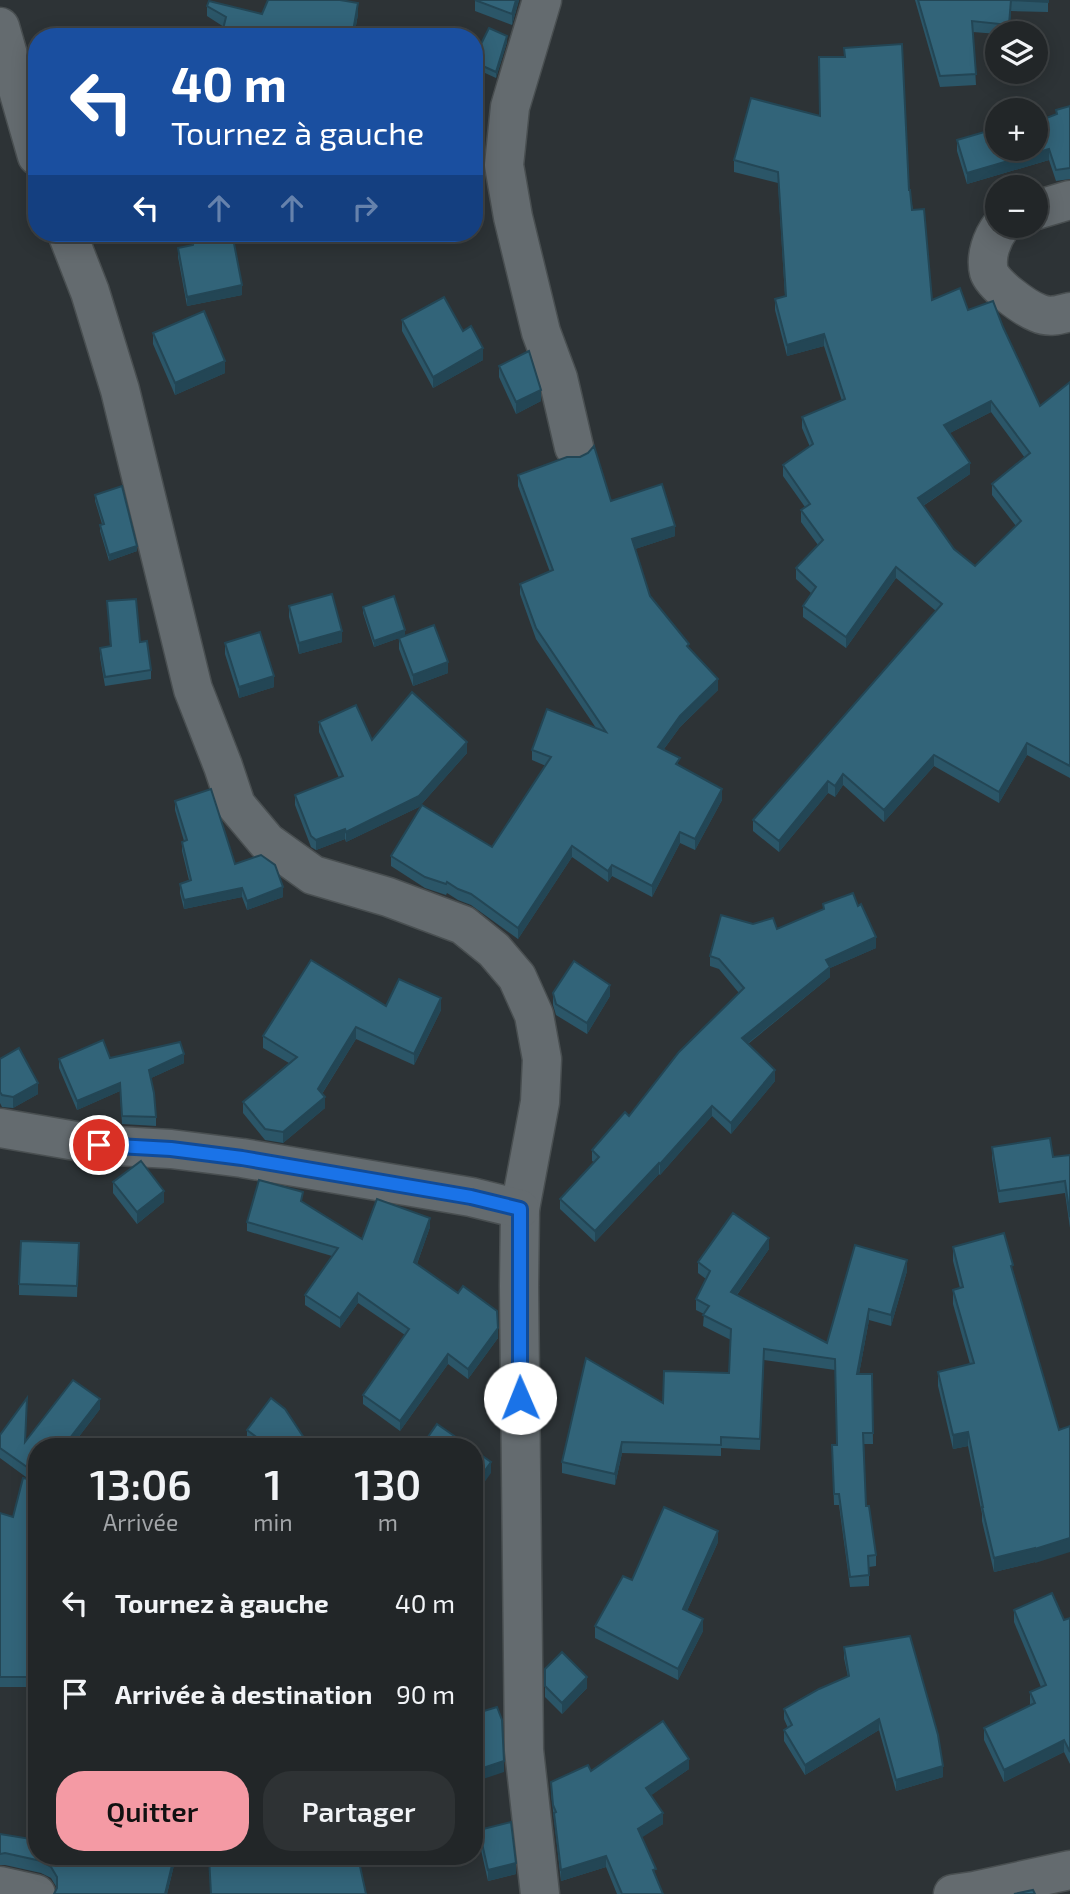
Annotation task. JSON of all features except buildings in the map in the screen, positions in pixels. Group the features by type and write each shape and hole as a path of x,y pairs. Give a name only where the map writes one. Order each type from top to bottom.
{"street":[{"path":"542,0 510,107 504,165 513,218 541,332 558,377 574,446"},
{"path":"0,27 28,125"},
{"path":"1048,206 1070,200"},
{"path":"994,238 988,254 989,274 1006,293 1039,314 1055,316 1070,312"},
{"path":"71,242 90,292 120,390 193,689 236,805 267,842 313,875 388,897 463,925 494,950 517,977 534,1015 542,1059 540,1101 520,1209 520,1442 524,1750 540,1894"},
{"path":"0,1128 99,1145 171,1149 242,1158 471,1197 520,1209"},
{"path":"965,1893 1070,1870"},
{"path":"0,1886 36,1894"}],"route":[{"path":"99,1145 171,1149 242,1158 471,1197 520,1209 520,1398"}]}
